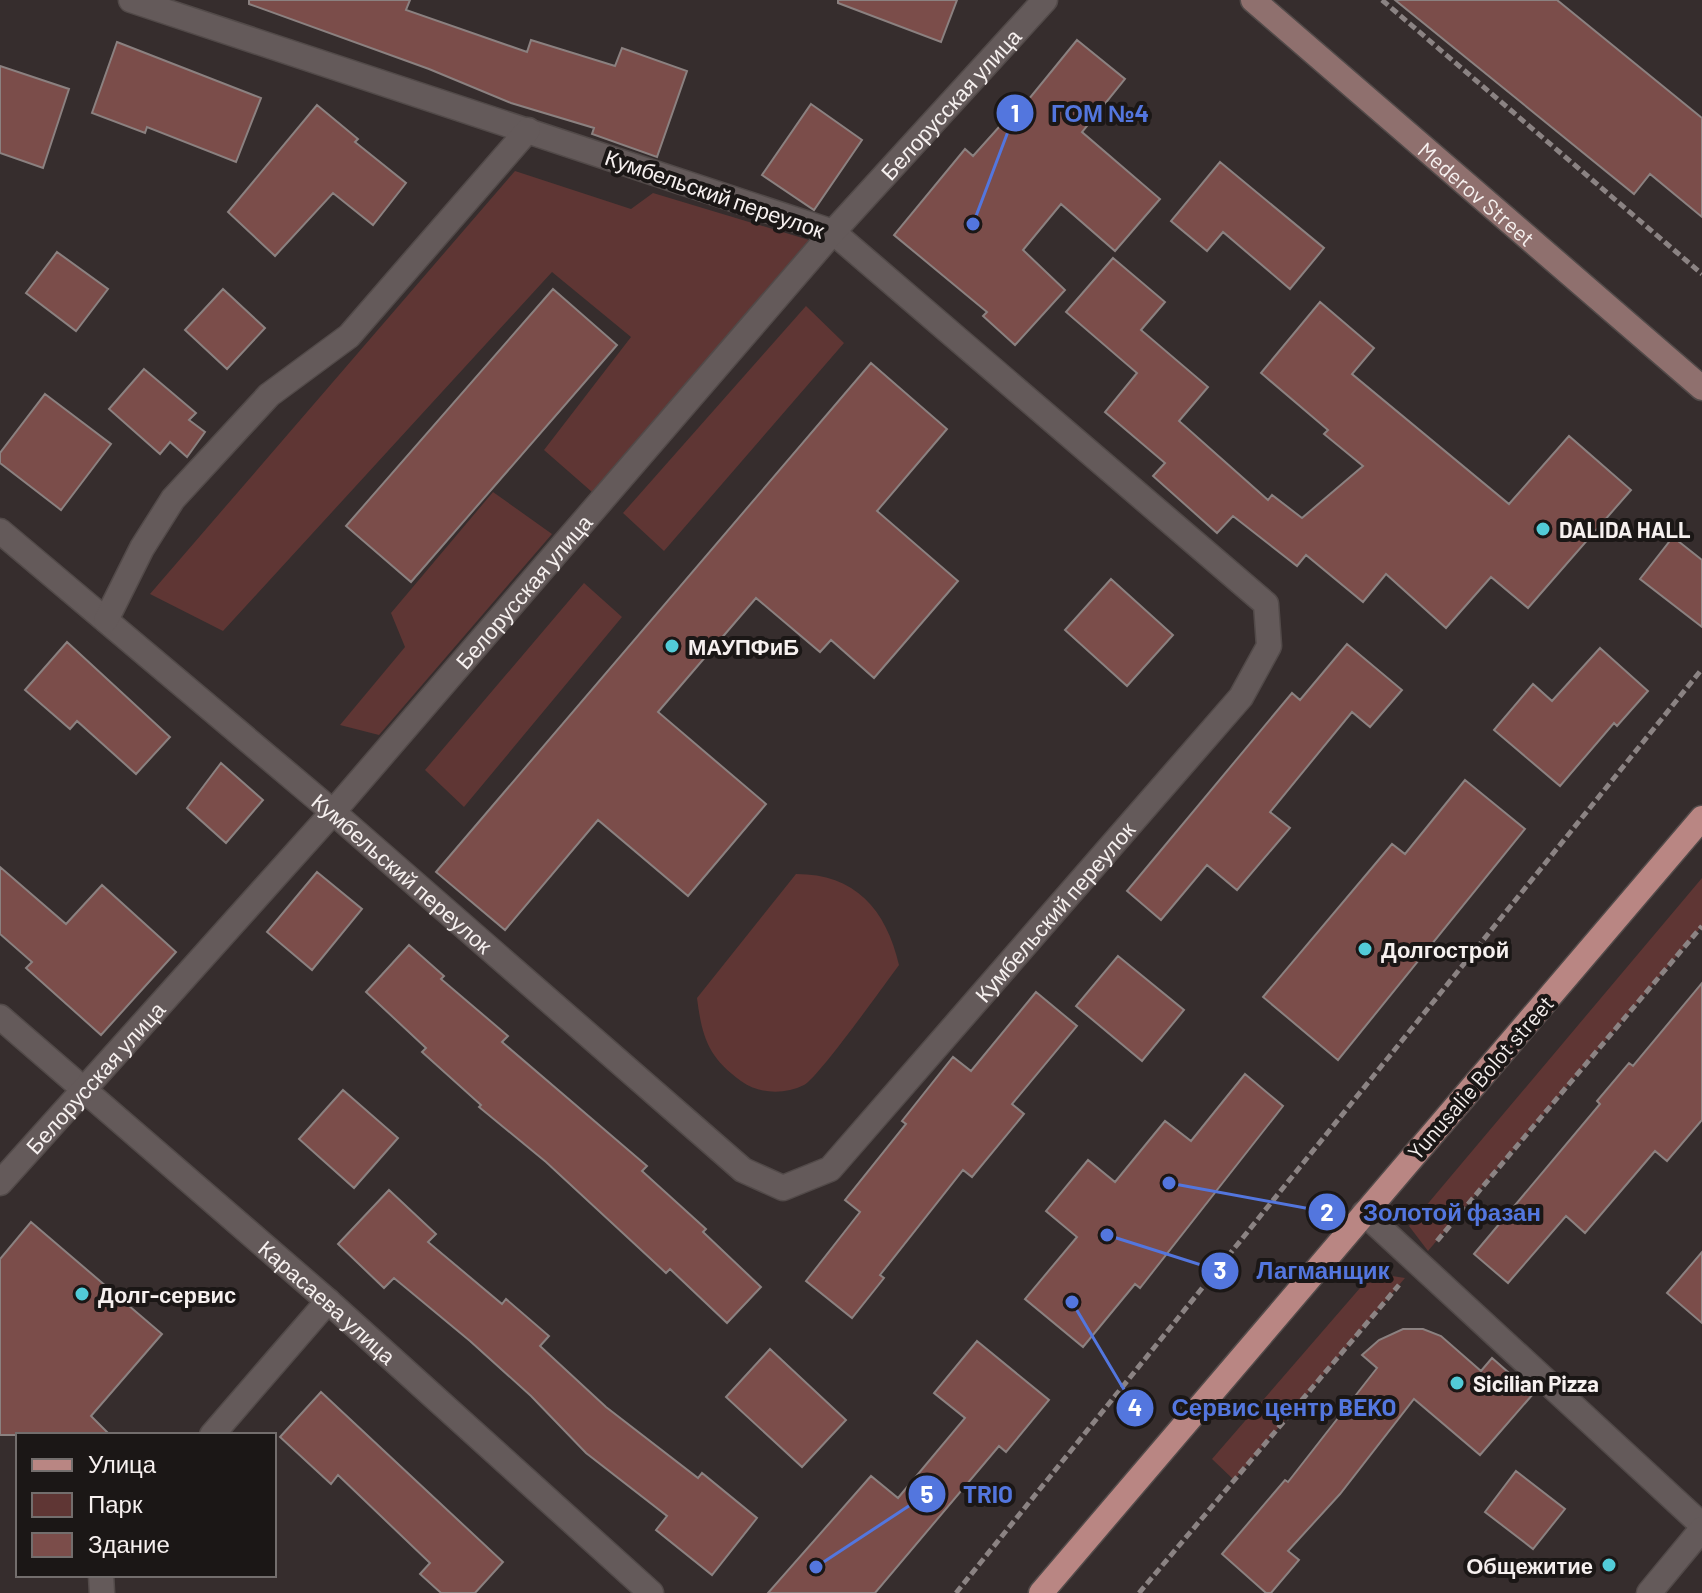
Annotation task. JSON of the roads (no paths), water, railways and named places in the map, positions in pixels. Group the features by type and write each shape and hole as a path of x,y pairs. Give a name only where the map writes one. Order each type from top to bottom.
{"main road":[{"name":"Mederov Street","path":"1253,0 1702,388"},
{"name":"Yunusalie Bolot street","path":"1041,1593 1702,818"}],"street":[{"name":"Кумбельский переулок","path":"0,531 333,812 743,1170 783,1188 830,1169 1241,697 1269,646 1266,604 833,232 131,0"},
{"name":"Белорусская улица","path":"0,1183 333,812 833,232 1045,0"},
{"path":"106,620 142,548 173,499 211,454 269,395 349,336 528,130"},
{"name":"Карасаева улица","path":"0,1017 85,1086 328,1301 651,1593"},
{"path":"1364,1213 1702,1527 1649,1593"},
{"path":"214,1433 328,1301"}],"place":[{"name":"ГОМ №4","path":"973,224"},
{"name":"DALIDA HALL","path":"1543,529"},
{"name":"МАУПФиБ","path":"672,646"},
{"name":"Долгострой","path":"1365,949"},
{"name":"Золотой фазан","path":"1169,1183"},
{"name":"Лагманщик","path":"1107,1235"},
{"name":"Долг-сервис","path":"82,1294"},
{"name":"Сервис центр BEKO","path":"1072,1302"},
{"name":"Sicilian Pizza","path":"1457,1383"},
{"name":"Общежитие","path":"1609,1565"},
{"name":"TRIO","path":"816,1567"}]}
